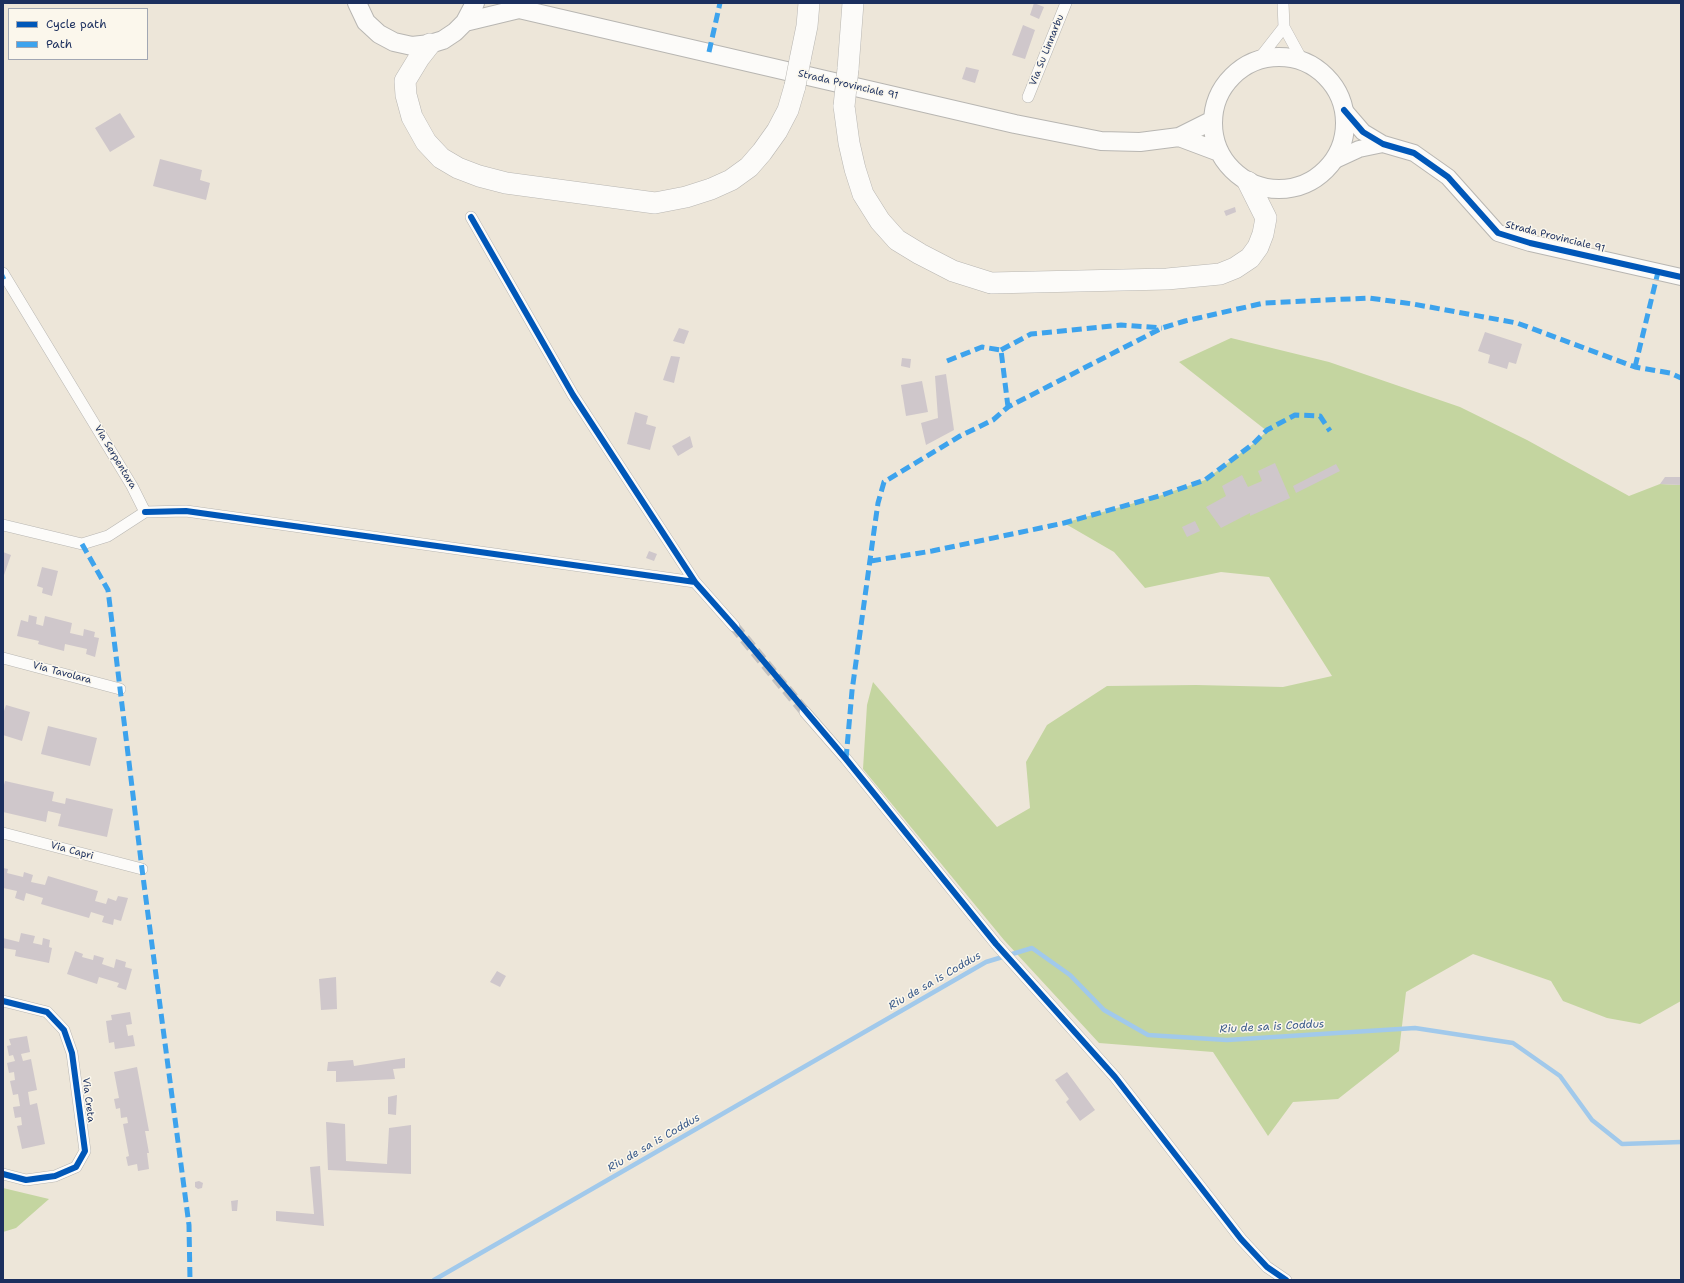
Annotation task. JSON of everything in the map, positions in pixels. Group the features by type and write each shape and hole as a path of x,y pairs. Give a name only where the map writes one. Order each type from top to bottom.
{"highway":[{"path":"430,44 419,58 405,81 406,95 412,117 426,142 441,158 458,168 506,183 655,203 686,197 711,189 731,180 749,167 762,152 777,131 788,110 795,86 807,26 809,3"},
{"path":"853,3 845,113 855,169 863,194 880,221 897,240 952,271 992,283 1166,279 1220,274 1236,268 1250,258 1258,247 1263,234 1266,218 1248,182"}],"main road":[{"path":"357,3 366,22 379,34 394,42 412,46 430,44 449,36 465,22 475,3"},
{"name":"Strada Provinciale 91","path":"465,22 515,6 1015,124 1101,141 1140,142 1179,137 1212,120"},
{"path":"1280,57 1302,60 1321,72 1336,88 1344,110 1346,128 1342,145 1333,161 1321,174 1306,184 1289,189 1268,189 1248,182 1231,169 1219,152 1214,136 1212,120 1216,100 1226,82 1241,68 1259,60 1280,57"},
{"name":"Strada Provinciale 91","path":"1179,137 1219,152"}],"street":[{"name":"Via Su Linnarbu","path":"1028,97 1066,3"},
{"path":"1283,3 1284,27 1302,60"},
{"path":"1259,60 1284,27"},
{"path":"1344,110 1363,132 1383,144"},
{"path":"1333,161 1359,149 1383,144"},
{"name":"Strada Provinciale 91","path":"1383,144 1414,153 1448,177 1498,233 1530,243 1681,277"},
{"path":"471,217 573,395 695,582 734,626"},
{"name":"Via Serpentara","path":"3,273 132,486 145,512"},
{"path":"3,525 82,544 108,536 145,512 186,511 695,582"},
{"name":"Via Tavolara","path":"3,658 120,689"},
{"path":"805,712 846,759 1001,950 1115,1077 1241,1239 1267,1266 1286,1280"},
{"name":"Via Capri","path":"3,833 142,869"},
{"name":"Via Creta","path":"3,1001 47,1012 64,1030 72,1053 85,1151 76,1167 55,1176 26,1180 3,1174"}],"green space":[{"path":"1231,338 1329,362 1460,407 1527,440 1629,496 1660,484 1681,485 1681,1001 1640,1024 1607,1018 1563,1001 1551,981 1473,954 1406,992 1399,1051 1338,1099 1293,1102 1268,1136 1213,1052 1099,1043 1004,940 863,769 867,705 873,682 997,827 1030,808 1026,762 1047,725 1107,686 1196,685 1283,687 1332,676 1269,577 1221,572 1145,588 1114,552 1064,523 1159,496 1205,480 1253,444 1267,431 1179,362"},
{"path":"3,1188 49,1199 16,1228 3,1232"}],"building":[{"path":"1034,3 1044,7 1039,19 1030,15"},
{"path":"1023,25 1035,30 1025,59 1012,55"},
{"path":"966,67 979,70 975,83 962,79"},
{"path":"120,113 135,137 110,152 95,128"},
{"path":"160,159 202,170 200,180 210,183 206,200 153,186"},
{"path":"1235,207 1236,212 1226,216 1224,211"},
{"path":"679,328 689,331 684,344 673,341"},
{"path":"1485,332 1522,344 1516,364 1509,362 1507,369 1488,363 1490,355 1478,351"},
{"path":"671,356 680,357 674,383 663,380"},
{"path":"902,358 911,359 910,368 901,366"},
{"path":"946,374 954,430 926,445 921,423 938,418 935,376"},
{"path":"922,381 928,412 906,416 901,385"},
{"path":"635,412 648,416 646,424 656,427 650,450 627,444"},
{"path":"690,436 693,447 678,456 672,446"},
{"path":"1275,463 1290,498 1250,516 1250,513 1221,528 1206,507 1226,496 1222,486 1242,475 1248,487 1262,481 1258,471"},
{"path":"1336,464 1340,471 1296,493 1293,486"},
{"path":"1665,477 1681,477 1681,485 1660,484"},
{"path":"1195,521 1200,531 1187,537 1182,527"},
{"path":"649,551 657,554 654,561 646,558"},
{"path":"3,552 11,555 3,578"},
{"path":"42,567 58,571 52,596 42,593 43,588 37,586"},
{"path":"29,615 37,617 36,624 43,626 45,616 72,623 70,633 83,636 84,629 95,632 94,637 99,638 95,657 86,654 87,649 65,644 64,651 38,644 39,641 17,636 21,620 28,622"},
{"path":"6,705 30,712 22,741 3,735 3,714"},
{"path":"48,726 97,738 90,766 41,754"},
{"path":"5,781 54,792 52,801 65,804 66,798 113,809 107,837 58,826 61,814 48,811 46,822 3,812 3,789"},
{"path":"3,868 8,869 7,873 23,877 24,872 33,875 31,882 45,885 48,876 98,891 95,901 106,904 108,898 116,901 118,896 128,898 121,921 114,919 113,925 102,922 104,916 91,912 89,918 41,904 43,898 26,893 24,901 15,898 17,891 3,888"},
{"path":"21,933 35,936 33,943 42,945 43,938 50,940 49,947 52,948 49,963 15,956 16,950 3,948 3,938 19,942"},
{"path":"75,951 83,954 82,957 93,960 94,955 104,958 102,964 114,968 116,959 126,962 125,967 132,969 126,990 117,987 119,983 99,977 97,984 67,974"},
{"path":"497,971 506,976 500,987 490,982"},
{"path":"336,977 337,1009 321,1010 319,979"},
{"path":"130,1012 132,1024 126,1025 128,1036 133,1035 135,1046 115,1049 114,1042 109,1043 106,1021 112,1020 111,1015"},
{"path":"27,1036 30,1052 21,1054 23,1061 31,1059 37,1090 28,1092 30,1105 37,1103 45,1144 22,1149 17,1126 22,1125 21,1117 15,1118 13,1107 20,1106 18,1094 13,1095 10,1081 15,1080 14,1072 9,1073 7,1063 15,1061 13,1055 9,1056 7,1046 11,1045 9,1039"},
{"path":"405,1058 405,1068 393,1069 395,1079 336,1082 336,1071 327,1071 328,1062 353,1060 354,1066"},
{"path":"137,1067 149,1131 145,1131 149,1153 147,1153 149,1169 138,1171 137,1164 128,1166 126,1157 129,1156 123,1124 128,1123 127,1117 121,1118 120,1108 116,1109 114,1099 119,1098 114,1072"},
{"path":"1067,1072 1095,1110 1080,1121 1066,1102 1069,1099 1055,1080"},
{"path":"397,1095 396,1115 388,1114 388,1097"},
{"path":"326,1122 345,1124 346,1161 387,1164 389,1128 411,1125 411,1174 328,1170"},
{"path":"320,1166 324,1226 276,1221 276,1211 314,1214 310,1167"},
{"path":"199,1181 203,1183 202,1188 198,1189 195,1187 195,1182"},
{"path":"238,1200 237,1211 232,1211 231,1201"}],"waterway":[{"name":"Riu de sa is Coddus","path":"434,1280 986,962 1032,948 1070,975 1104,1010 1148,1035 1227,1040 1415,1028 1513,1043 1560,1076 1592,1120 1622,1144 1681,1142"}],"tunnel":[{"path":"734,626 805,712"}],"marked path":[{"path":"709,52 720,3"},
{"path":"1635,367 1658,272"},
{"path":"846,759 852,691 878,503 884,482 960,436 993,420 1008,407 1162,328 1185,321 1264,303 1369,298 1413,304 1517,323 1635,367 1670,373 1681,378"},
{"path":"1001,350 1031,334 1121,325 1162,328"},
{"path":"947,361 982,347 1001,350 1008,407"},
{"path":"871,561 932,551 1064,523 1159,496 1205,480 1253,444 1267,430 1295,415 1320,416 1330,431"},
{"path":"82,544 108,590 142,869 189,1225 190,1280"}],"cycle path":[{"path":"1344,110 1363,132 1383,144 1414,153 1448,177 1498,233 1530,243 1681,277"},
{"path":"471,217 573,395 695,582 846,759 996,944 1115,1077 1241,1239 1267,1267 1286,1280"},
{"path":"145,512 186,511 695,582"},
{"path":"3,1001 47,1012 64,1030 72,1053 85,1151 76,1167 55,1176 26,1180 3,1174"}]}
